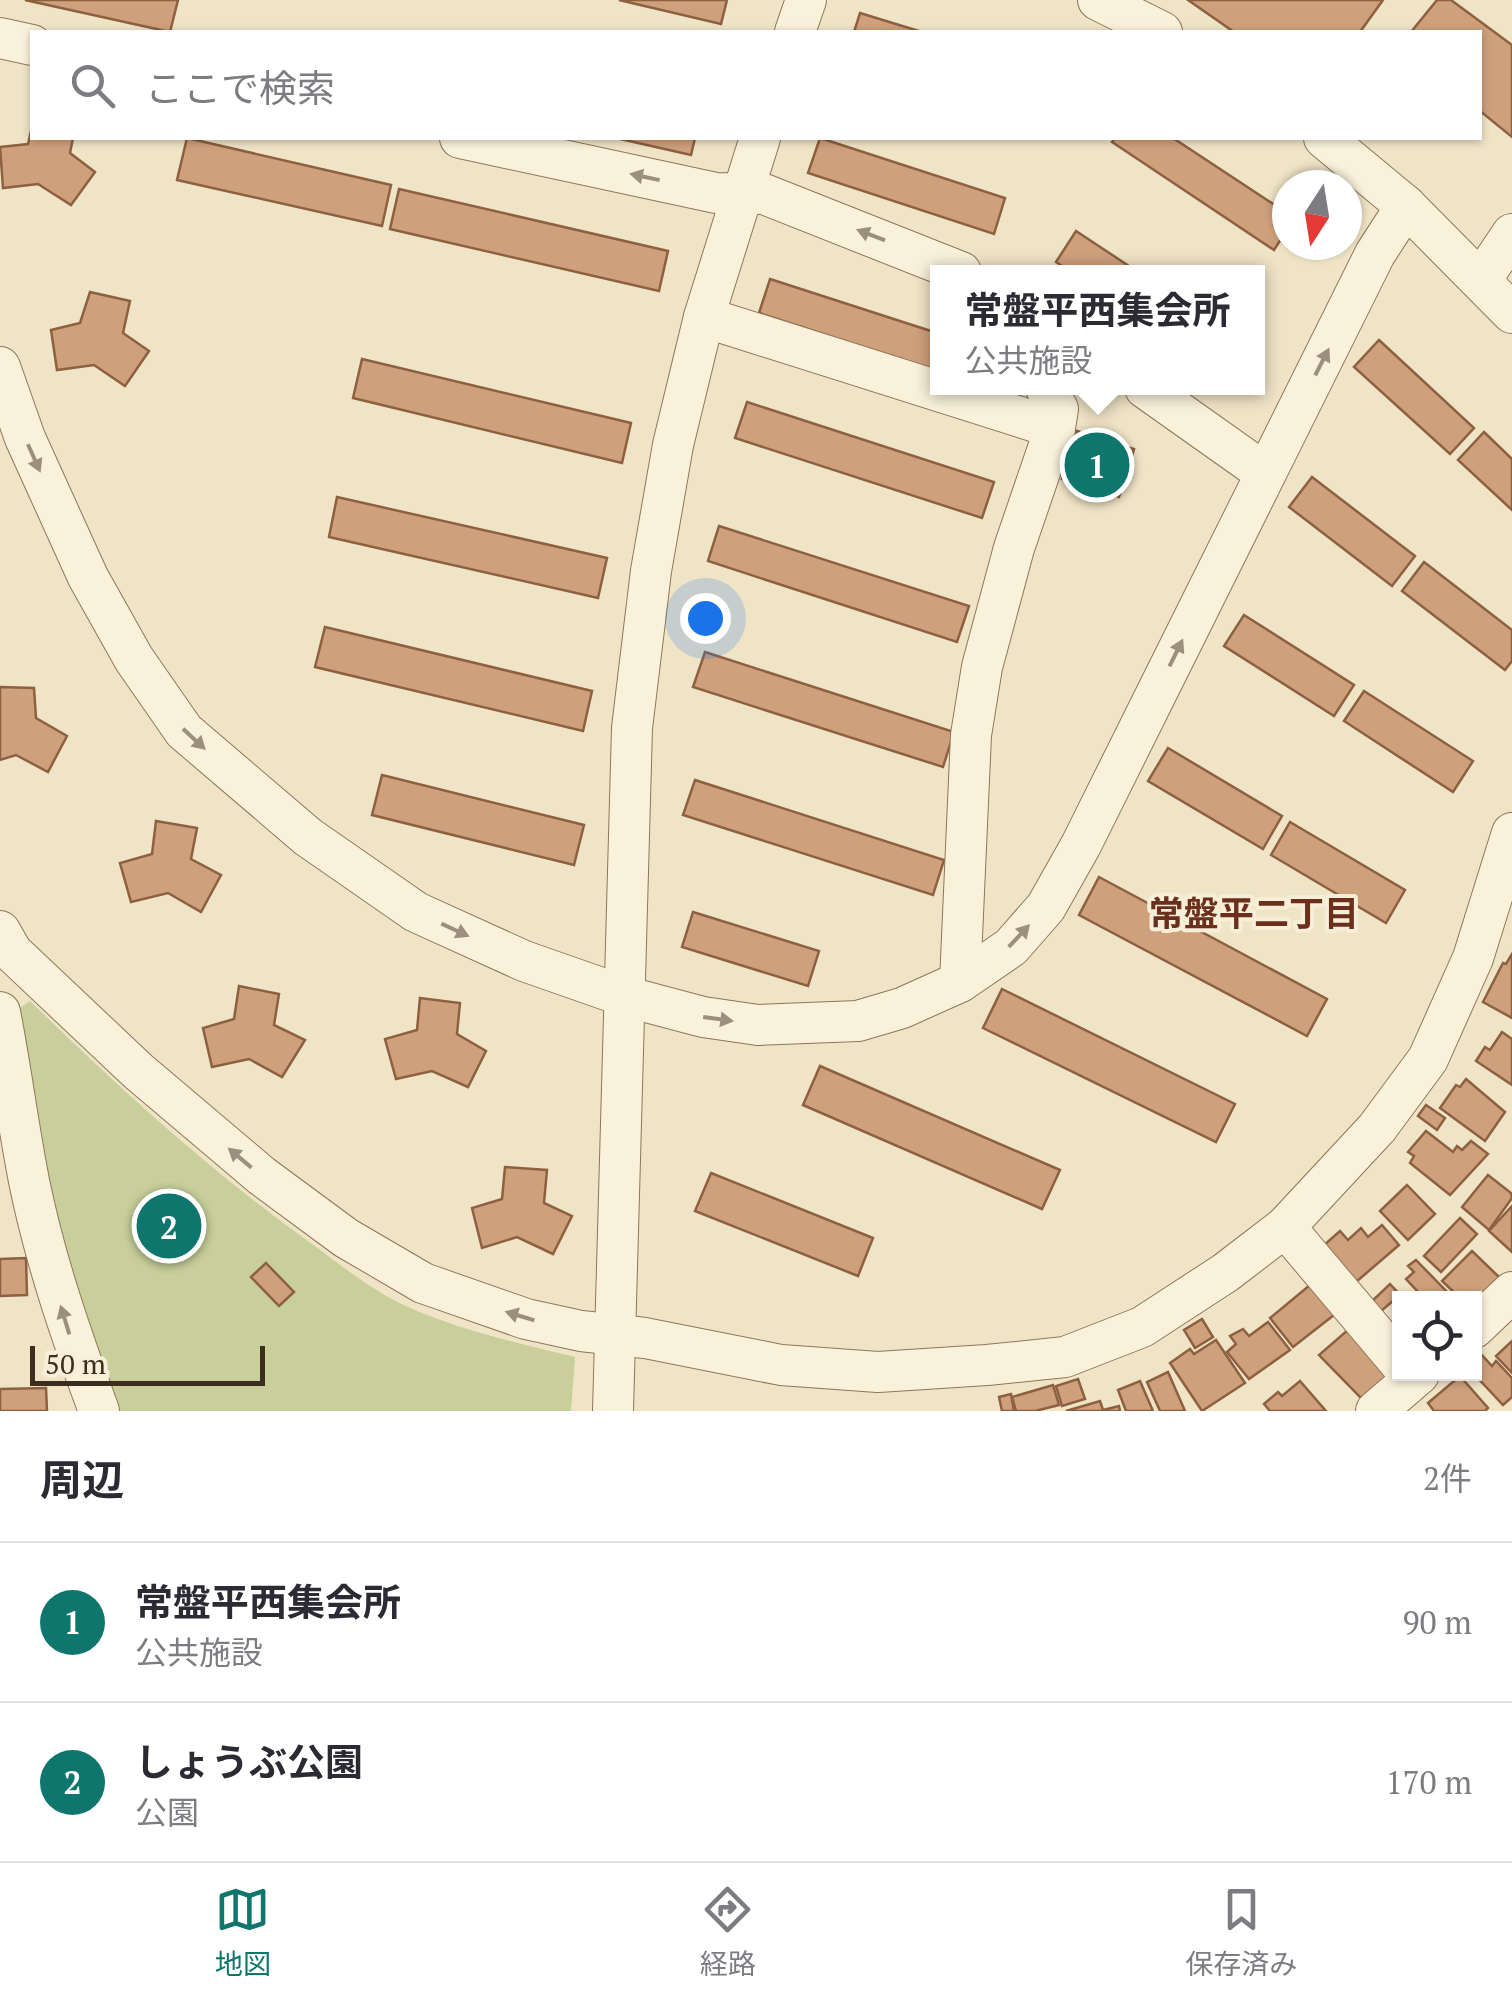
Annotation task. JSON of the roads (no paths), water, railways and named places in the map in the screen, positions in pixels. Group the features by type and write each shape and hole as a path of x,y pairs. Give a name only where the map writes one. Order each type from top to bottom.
{"street":[{"path":"795,30 806,0"},
{"path":"1098,0 1158,30"},
{"path":"0,38 30,45"},
{"path":"469,140 716,192 764,194 943,265"},
{"path":"613,1411 632,728 651,571 673,444 704,317 759,140"},
{"path":"1326,140 1406,206 1512,313"},
{"path":"0,367 25,438 88,577 134,659 184,731 308,837 416,912 524,962 624,996 703,1017 758,1024 858,1021 902,1008 960,982 1011,946 1046,906 1375,254 1406,206"},
{"path":"1482,280 1512,234"},
{"path":"704,317 930,388"},
{"path":"951,395 1055,428"},
{"path":"960,982 971,735 982,667 1014,548 1055,428 1058,409 1050,395"},
{"path":"1154,395 1265,473"},
{"path":"6,942 180,1106 262,1176 346,1238 422,1283 526,1319 582,1332 616,1333 781,1365 878,1372 1065,1357 1142,1327 1285,1228 1377,1128 1428,1059 1474,958 1512,833"},
{"path":"0,992 6,942"},
{"path":"0,1012 29,1182 48,1262 68,1330 100,1411"},
{"path":"1285,1228 1392,1351"},
{"path":"1482,1320 1512,1292"},
{"path":"1376,1411 1402,1381"}],"place":[{"name":"常盤平西集会所","path":"1097,465"},
{"name":"しょうぶ公園","path":"169,1226"}],"district":[{"name":"常盤平二丁目","path":"1254,914"}]}
